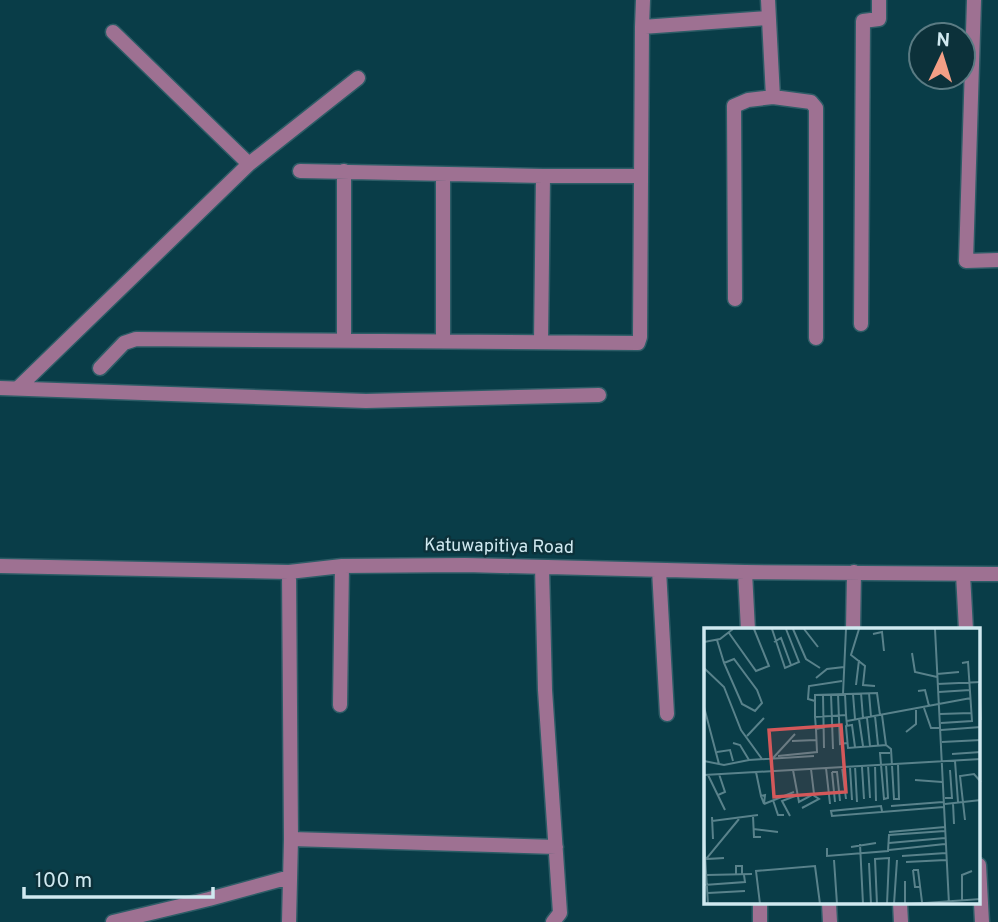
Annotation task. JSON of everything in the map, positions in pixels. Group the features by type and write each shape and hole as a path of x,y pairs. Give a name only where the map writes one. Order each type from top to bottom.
{"street":[{"path":"100,368 124,343 136,339 638,343 643,0"},
{"path":"768,0 773,97"},
{"path":"861,324 863,22 879,19 879,0"},
{"path":"974,0 966,261 998,260"},
{"path":"642,27 768,18"},
{"path":"113,32 249,164"},
{"path":"19,387 249,164 358,78"},
{"path":"735,299 734,106 748,100 773,97 811,102 816,108 816,338"},
{"path":"300,170 640,176"},
{"path":"344,172 344,340"},
{"path":"443,174 443,341"},
{"path":"541,342 542,176"},
{"path":"0,388 366,401 599,395"},
{"name":"Katuwapitiya Road","path":"0,566 289,572 342,566 465,565 745,572 998,574"},
{"path":"340,705 342,566"},
{"path":"542,567 545,690 560,913 553,922"},
{"path":"659,569 667,714"},
{"path":"288,922 291,839 289,572"},
{"path":"745,572 748,628"},
{"path":"853,628 854,572"},
{"path":"963,574 966,628"},
{"path":"291,839 556,846"},
{"path":"113,922 209,900 290,877"},
{"path":"981,903 982,922"},
{"path":"760,904 760,922"},
{"path":"829,904 830,922"},
{"path":"900,904 901,922"}]}
